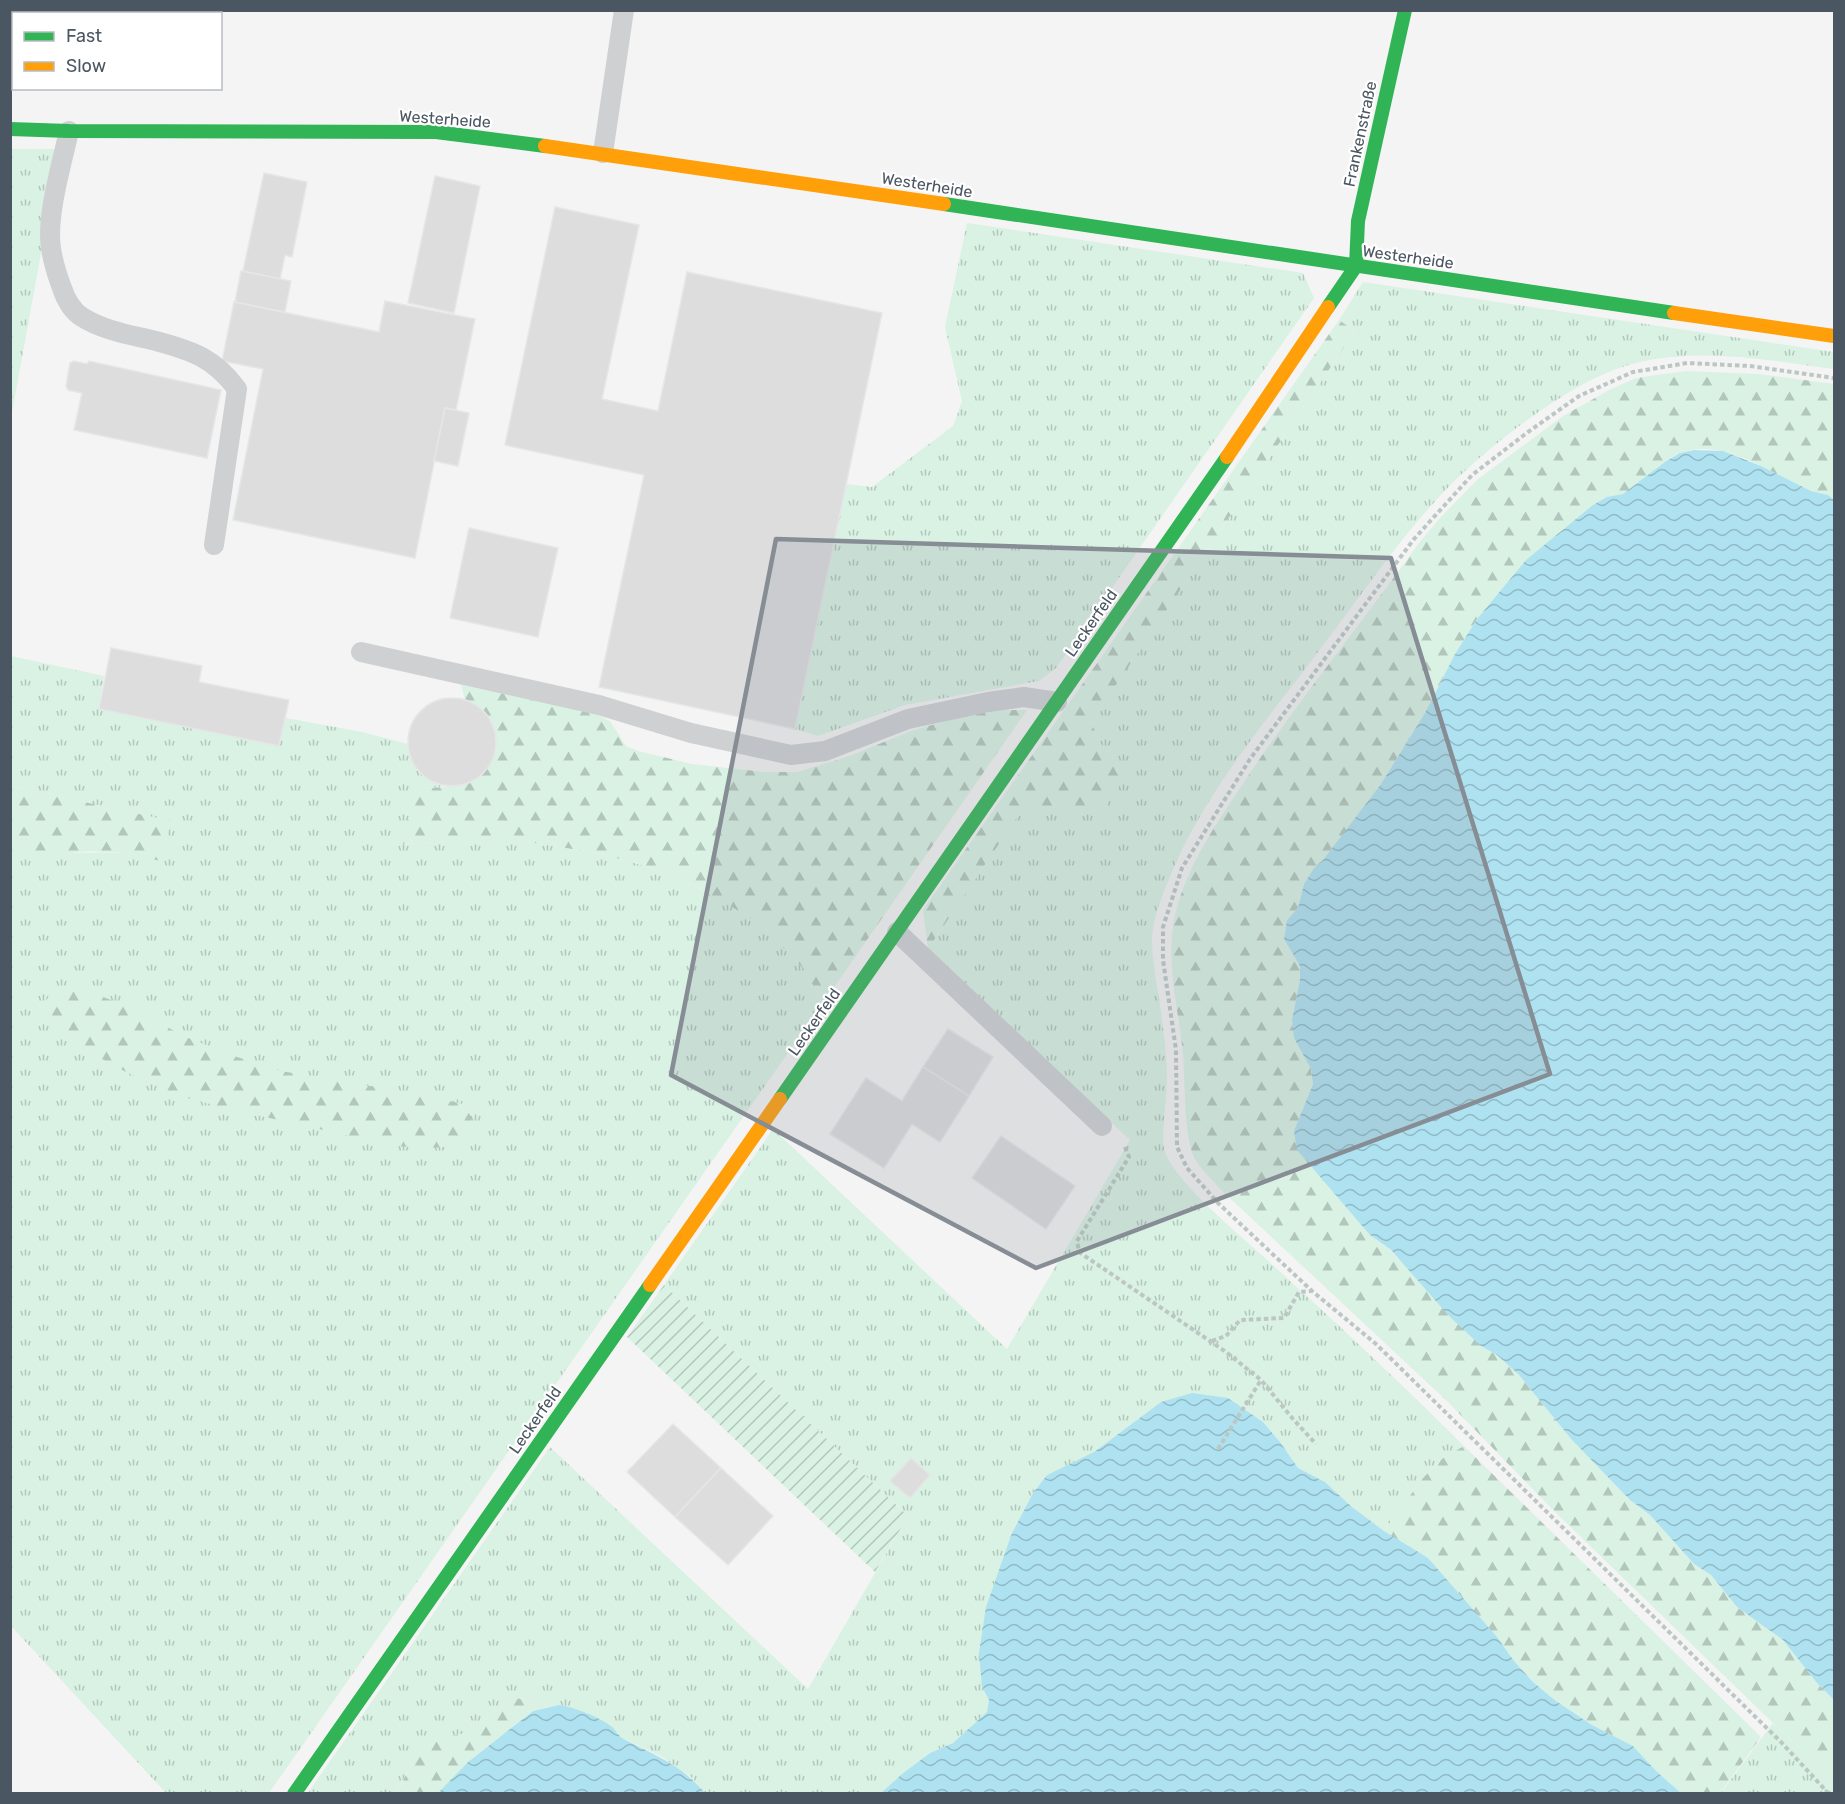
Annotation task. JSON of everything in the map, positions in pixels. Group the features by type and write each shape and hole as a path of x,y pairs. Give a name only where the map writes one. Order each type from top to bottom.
{"street":[{"name":"Frankenstraße","path":"1356,266 1358,221 1405,10"},
{"name":"Westerheide","path":"10,129 436,132 603,153 1834,336"},
{"name":"Leckerfeld","path":"294,1794 1057,702 1356,266"}],"lane":[{"path":"603,153 624,10"},
{"path":"69,131 53,204 50,246 57,277 67,302 80,316 97,325 204,357 225,374 237,389 214,545"},
{"path":"361,652 599,705 691,733 791,755 825,751 908,719 988,702 1024,697 1057,702"},
{"path":"897,932 1102,1126"}],"path":[{"path":"1829,1794 1780,1741 1376,1344 1312,1291 1218,1203 1187,1168 1177,1147 1176,1050 1163,960 1163,927 1182,868 1250,759 1414,539 1472,475 1579,396 1633,372 1687,363 1750,366 1834,378"},
{"path":"1102,1126 1126,1147 1129,1157 1077,1240 1079,1252 1212,1341 1261,1380 1316,1444"},
{"path":"1212,1341 1226,1336 1240,1320 1284,1318 1299,1292 1312,1291"},
{"path":"1218,1449 1261,1380"}],"highlighted area":[{"path":"776,539 1391,558 1550,1074 1036,1268 671,1075"}],"green space":[{"path":"11,149 60,149 11,418"},
{"path":"967,223 1303,273 1314,298 1056,668 1039,681 905,705 818,736 795,729 845,484 872,487 953,426 962,401 945,327"},
{"path":"1363,282 1834,352 1834,369 1718,356 1659,358 1631,364 1587,382 1531,417 1495,445 1465,471 1427,510 1242,752 1186,842 1158,907 1153,928 1152,952 1164,1032 1166,1062 1164,1145 1172,1165 1209,1208 1365,1350 1464,1446 1443,1458 1423,1478 1384,1531 1352,1507 1325,1482 1298,1468 1263,1422 1228,1398 1161,1402 1094,1452 1047,1475 1033,1493 1012,1533 982,1687 989,1700 987,1712 953,1743 930,1753 881,1793 705,1793 691,1777 662,1757 621,1737 610,1725 559,1705 550,1707 528,1698 513,1699 466,1733 446,1737 414,1759 396,1793 307,1794 550,1447 808,1689 908,1516 664,1285 773,1129 1007,1349 1130,1140 928,949 1021,811 1055,806 1085,815 1106,806 1119,787 1117,763 1101,744 1091,722 1355,331 1339,320"},
{"path":"1339,320 1355,331 1091,722 1101,744 1117,763 1119,787 1106,806 1085,815 1055,806 1021,811 928,949 923,910"},
{"path":"1686,371 1759,374 1834,384 1834,500 1730,453 1697,449 1672,457 1625,493 1607,497 1526,560 1477,619 1455,654 1425,713 1381,784 1323,860 1314,868 1304,884 1298,908 1287,920 1284,939 1300,966 1300,980 1292,1020 1294,1038 1311,1069 1313,1084 1294,1131 1370,1235 1390,1250 1481,1346 1497,1355 1519,1375 1572,1440 1630,1500 1650,1515 1694,1564 1711,1575 1737,1607 1783,1640 1817,1683 1834,1700 1834,1780 1555,1512 1447,1401 1220,1189 1194,1157 1188,1136 1183,1054 1172,975 1173,927 1177,907 1191,870 1242,785 1419,543 1478,479 1563,416 1611,389 1636,378"},
{"path":"11,656 104,676 99,709 279,745 286,718 362,732 408,744 411,759 419,771 444,786 424,789 403,844 450,841 521,841 598,853 674,874 758,922 804,969 823,1003 269,1793 166,1793 11,1626 11,854 125,853 170,821 11,786"},
{"path":"461,685 594,713 610,721 626,746 638,751 692,764 765,772 797,772 847,757 911,731 966,715 1000,710 1027,710 823,1003 804,969 758,922 674,874 598,853 521,841 450,841 403,844 411,806 424,789 469,782 486,770 492,759 495,737 491,726 476,707 465,700"},
{"path":"11,786 171,821 161,861 125,853 90,851 51,855 11,854"},
{"path":"56,986 83,989 141,1012 183,1036 281,1071 463,1104 472,1118 467,1137 457,1146 429,1148 395,1146 180,1096 128,1073 76,1045 49,1020 45,1002"},
{"path":"664,1285 908,1516 875,1572 627,1337"},
{"path":"1464,1446 1761,1737 1720,1793 1681,1793 1633,1746 1592,1725 1556,1701 1533,1682 1497,1637 1384,1531 1423,1478 1443,1458"},
{"path":"528,1698 550,1707 532,1711 468,1762 438,1793 396,1794 414,1759 425,1747 446,1737 466,1733 513,1699"},
{"path":"1773,1723 1834,1780 1834,1793 1720,1794"}],"water":[{"path":"1694,450 1723,451 1761,466 1811,491 1828,495 1834,500 1834,1700 1817,1683 1783,1640 1737,1607 1711,1575 1694,1564 1650,1515 1630,1500 1572,1440 1519,1375 1497,1355 1481,1346 1449,1316 1391,1250 1370,1235 1297,1150 1294,1131 1313,1084 1311,1069 1294,1038 1292,1020 1300,980 1300,966 1284,939 1287,920 1298,908 1304,884 1314,868 1323,860 1381,784 1425,713 1455,654 1477,619 1526,560 1593,505 1607,497 1623,494 1666,461 1680,453"},
{"path":"1192,1393 1228,1398 1263,1422 1298,1468 1325,1482 1352,1507 1384,1531 1428,1558 1533,1682 1556,1701 1592,1725 1633,1746 1681,1793 881,1793 930,1753 953,1743 987,1712 989,1700 982,1687 979,1653 986,1607 1012,1533 1033,1493 1047,1475 1094,1452 1161,1402"},
{"path":"559,1705 579,1710 606,1723 622,1738 677,1767 705,1793 438,1793 468,1762 533,1711"}],"building":[{"path":"264,173 307,182 292,257 285,255 280,279 243,271"},
{"path":"435,176 480,186 454,313 408,303"},
{"path":"555,207 639,225 602,399 658,411 687,272 882,313 795,729 599,687 644,475 505,445"},
{"path":"241,271 291,281 285,312 235,302"},
{"path":"385,301 475,319 456,410 445,408 415,558 233,520 263,369 222,361 234,302 379,332"},
{"path":"74,361 87,364 89,361 221,390 207,458 74,430 82,393 68,390 66,386 70,363"},
{"path":"445,408 469,413 458,466 434,461"},
{"path":"469,528 558,548 538,637 450,618"},
{"path":"111,648 202,666 199,682 289,700 279,746 99,709"},
{"path":"452,698 469,701 483,711 493,725 496,742 493,759 483,773 469,783 452,786 435,783 421,773 411,759 408,742 411,725 421,711 435,701"},
{"path":"948,1029 993,1057 969,1096 923,1067"},
{"path":"923,1067 969,1096 940,1142 912,1124 884,1168 830,1134 866,1078 902,1101"},
{"path":"1001,1136 1075,1186 1046,1229 972,1178"},
{"path":"673,1424 721,1468 675,1517 627,1472"},
{"path":"911,1458 930,1475 910,1498 890,1481"},
{"path":"721,1468 773,1516 728,1565 675,1517"}],"traffic: fast":[{"path":"1328,307 1356,266 1358,221 1405,10"},
{"path":"10,129 436,132 545,146"},
{"path":"944,204 1674,313"},
{"path":"780,1099 1227,457"},
{"path":"294,1794 650,1285"}],"traffic: slow":[{"path":"545,146 944,204"},
{"path":"1227,457 1328,307"},
{"path":"1674,313 1834,336"},
{"path":"650,1285 780,1099"}]}
